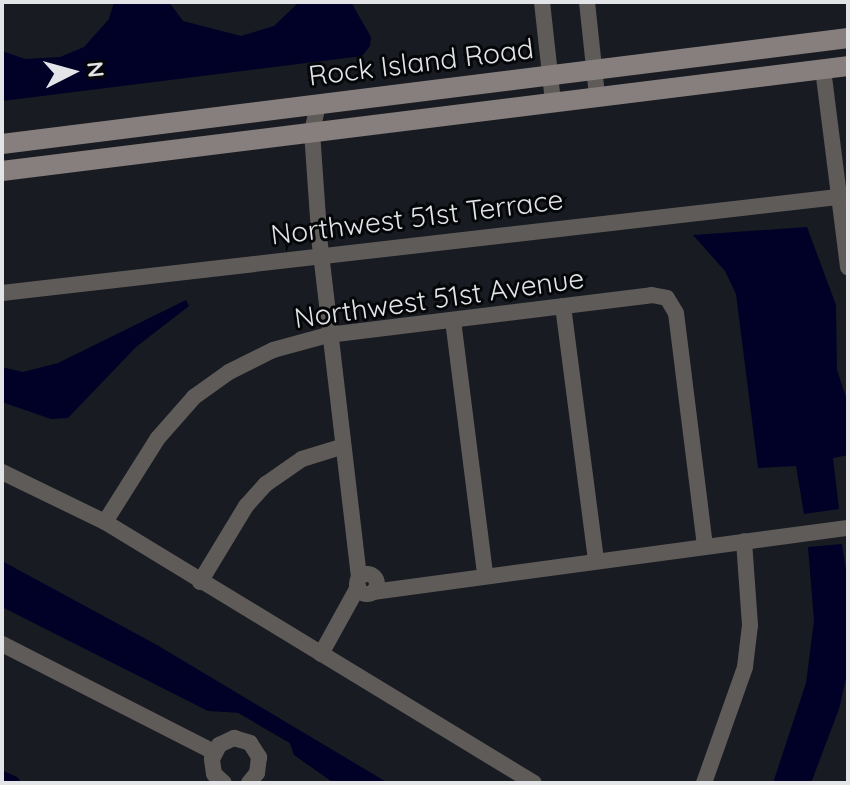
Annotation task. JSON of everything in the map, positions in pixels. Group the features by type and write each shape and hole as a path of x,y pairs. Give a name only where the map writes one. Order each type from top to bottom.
{"main road":[{"name":"Rock Island Road","path":"2,144 848,38"},
{"name":"Rock Island Road","path":"2,171 848,66"}],"street":[{"path":"542,2 553,101"},
{"path":"587,2 597,95"},
{"path":"823,69 848,267"},
{"path":"318,104 312,132 328,335 356,553 367,584"},
{"name":"Northwest 51st Terrace","path":"2,293 838,197"},
{"name":"Northwest 51st Avenue","path":"105,522 158,438 194,397 229,372 273,350 328,335 652,295 667,298 676,313 705,545"},
{"path":"563,306 596,559"},
{"path":"453,320 485,573"},
{"path":"200,582 246,506 266,484 302,459 341,447"},
{"path":"2,472 105,522 534,783"},
{"path":"367,584 401,584 848,528"},
{"path":"704,783 745,667 750,625 744,541"},
{"path":"321,654 367,584"},
{"path":"2,644 214,752"},
{"path":"224,783 212,767 214,752 234,738 250,743 259,757 262,780"}],"water":[{"path":"114,2 169,2 183,21 241,36 274,26 299,2 351,2 371,37 370,46 362,56 2,101 2,51 25,59 60,57 84,47 109,19"},
{"path":"807,227 836,305 837,370 848,403 848,455 833,458 839,509 804,514 796,466 758,468 736,294 725,271 693,235"},
{"path":"186,300 189,306 136,347 68,418 51,419 2,402 2,367 23,372 58,363"},
{"path":"842,544 848,582 848,670 839,709 811,783 773,783 806,683 814,621 808,547"},
{"path":"2,561 157,645 388,783 334,783 294,755 289,741 275,734 280,725 264,714 248,706 242,713 208,711 2,607"}],"waterway":[{"path":"230,700 295,738"},
{"path":"2,778 13,783"}]}
